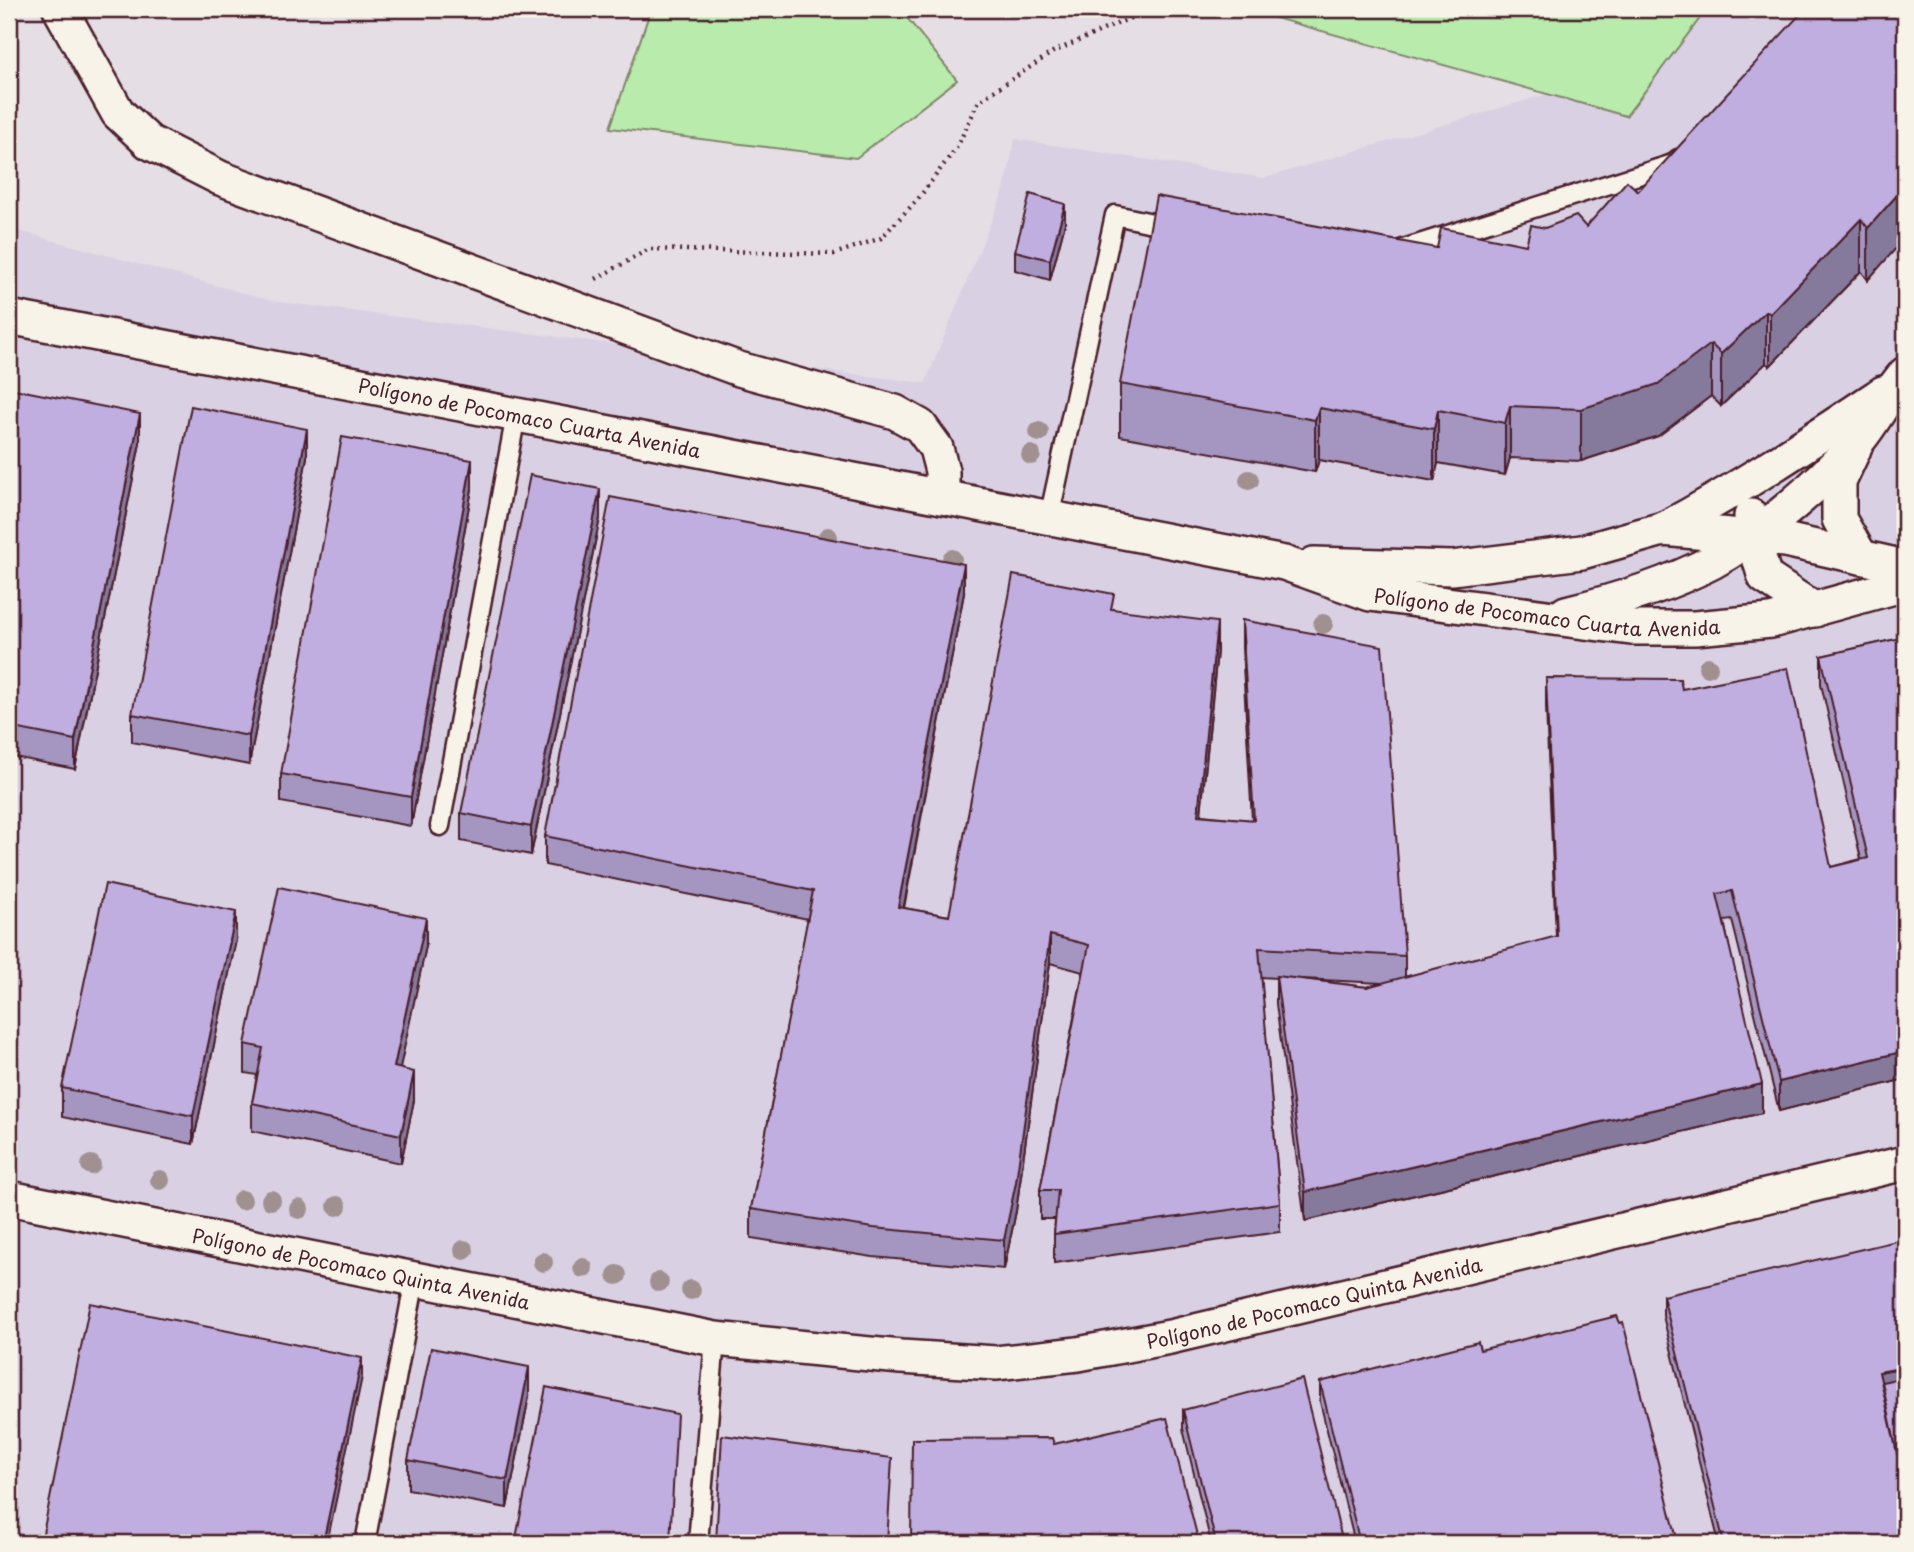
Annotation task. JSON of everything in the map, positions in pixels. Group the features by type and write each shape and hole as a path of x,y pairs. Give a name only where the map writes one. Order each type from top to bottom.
{"street":[{"path":"60,9 118,113 149,142 220,178 739,369 895,412 920,426 936,449 942,471 942,497"},
{"name":"Polígono de Pocomaco Cuarta Avenida","path":"9,317 1284,563 1370,594 1631,628 1695,628 1771,621 1905,584"},
{"path":"1861,557 1839,519 1839,481 1857,442 1901,379"},
{"path":"1663,529 1723,498 1770,469 1901,379"},
{"path":"1546,617 1608,603 1670,581 1714,561 1752,536 1807,491 1857,442"},
{"path":"1770,469 1750,519 1752,536 1765,577 1815,610"},
{"name":"Polígono de Pocomaco Cuarta Avenida","path":"1284,563 1452,568 1582,552 1663,529 1785,540 1905,567"},
{"name":"Polígono de Pocomaco Quinta Avenida","path":"9,1198 715,1339 901,1357 996,1363 1078,1354 1170,1337 1905,1163"}],"lane":[{"path":"1383,256 1673,164 1691,145"},
{"path":"1049,518 1115,215 1182,229"},
{"path":"440,826 516,415"},
{"path":"365,1543 415,1279"},
{"path":"698,1543 715,1339"}],"path":[{"path":"568,306 586,284 649,249 834,254 881,238 918,199 957,147 979,101 1053,52 1152,9"}],"shaded area":[{"path":"1699,9 1905,9 1905,1543 9,1543 9,228 272,301 925,383 1004,190 1015,139 1264,178 1618,73"}],"green space":[{"path":"651,9 900,9 957,80 856,158 610,128"},
{"path":"1243,9 1707,9 1626,116"}],"building":[{"path":"1805,9 1905,9 1905,186 1868,228 1861,219 1770,314 1766,311 1721,354 1711,344 1658,384 1581,409 1510,406 1505,423 1438,410 1434,429 1319,408 1315,420 1120,384 1156,196 1437,248 1441,228 1526,245 1531,225 1545,228 1576,216 1586,227 1627,181 1638,191"},
{"path":"1030,194 1065,204 1050,260 1015,251"},
{"path":"9,388 140,414 75,740 9,727"},
{"path":"191,406 307,429 249,736 132,714"},
{"path":"342,437 472,460 411,797 281,774"},
{"path":"530,475 600,489 531,827 461,813"},
{"path":"610,497 964,564 898,907 949,916 1013,575 1114,594 1111,609 1217,622 1198,815 1254,820 1242,620 1382,646 1405,956 1259,948 1280,1203 1054,1234 1058,1190 1040,1190 1089,945 1050,935 1016,1182 1004,1240 873,1228 751,1209 813,891 545,836"},
{"path":"1905,637 1905,1051 1779,1082 1732,891 1717,894 1762,1084 1305,1192 1276,976 1367,987 1557,936 1546,678 1680,679 1682,689 1788,668 1831,867 1868,858 1821,656"},
{"path":"105,884 236,912 193,1116 62,1088"},
{"path":"279,887 426,918 394,1067 414,1072 401,1135 252,1103 263,1048 245,1044"},
{"path":"1905,1239 1905,1367 1879,1372 1905,1489 1905,1543 1724,1543 1663,1296"},
{"path":"90,1303 362,1358 323,1543 41,1543"},
{"path":"1617,1316 1620,1323 1623,1322 1678,1543 1360,1543 1320,1382 1478,1342 1480,1350"},
{"path":"431,1348 529,1367 507,1480 408,1460"},
{"path":"1905,1377 1905,1489 1882,1382"},
{"path":"1302,1379 1343,1543 1216,1543 1183,1410"},
{"path":"546,1387 677,1414 670,1543 515,1543"},
{"path":"1167,1418 1199,1543 911,1543 912,1439 1052,1438 1054,1444"},
{"path":"722,1435 892,1458 887,1543 716,1543"}]}
